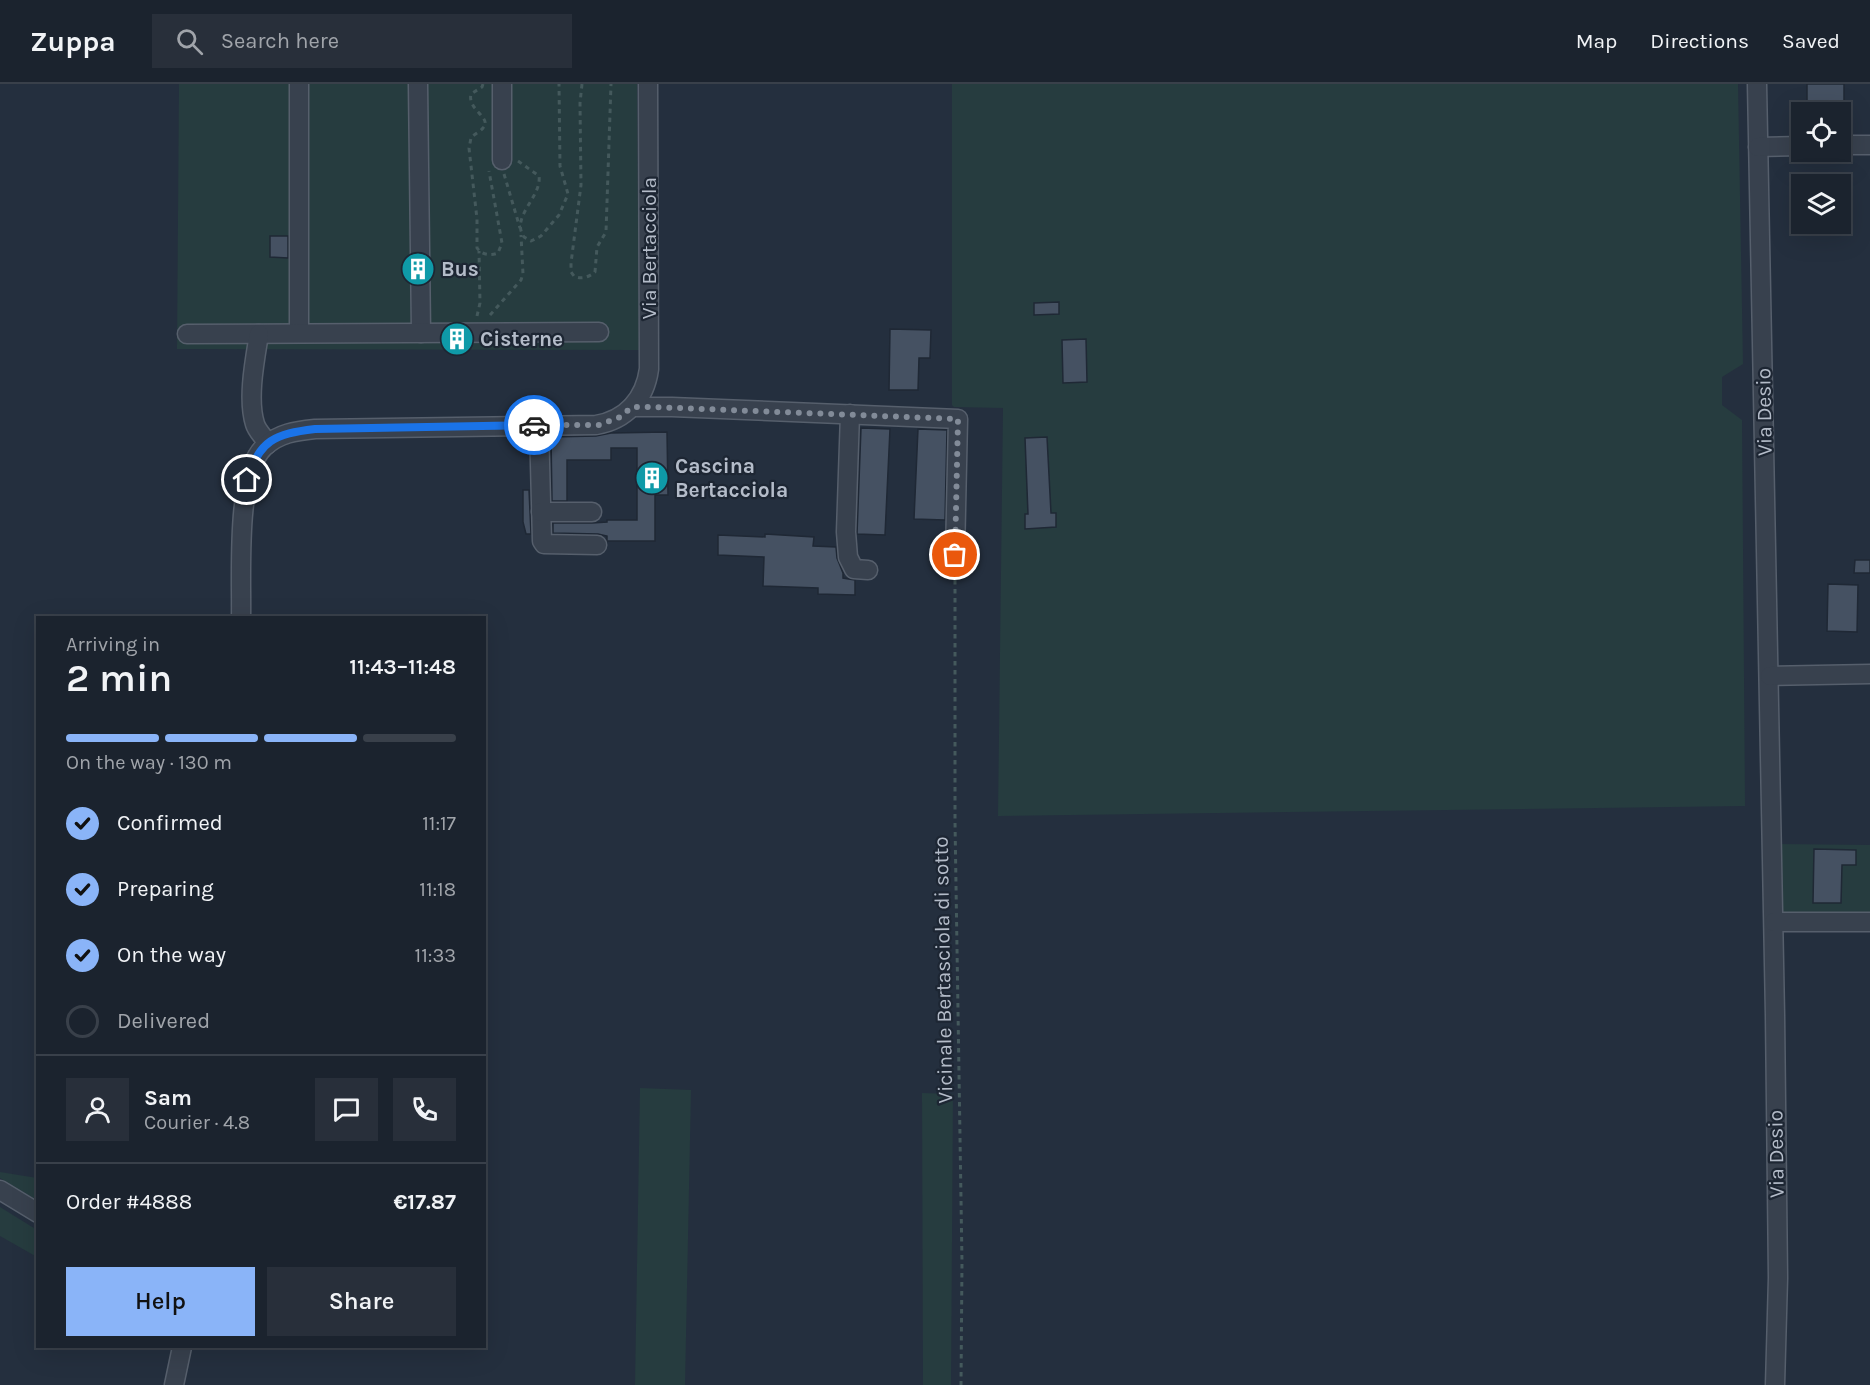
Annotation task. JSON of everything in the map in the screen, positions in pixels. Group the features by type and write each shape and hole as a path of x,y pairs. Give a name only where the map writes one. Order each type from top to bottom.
{"street":[{"path":"299,84 299,333"},
{"path":"418,84 421,333"},
{"path":"498,159 502,84"},
{"name":"Via Bertacciola","path":"632,407 645,388 649,369 648,84"},
{"name":"Via Desio","path":"1757,84 1774,922 1778,1267 1775,1385"},
{"path":"1851,145 1870,145"},
{"path":"1758,147 1791,146"},
{"path":"187,334 599,332"},
{"path":"259,334 253,377 254,413 256,425 268,444"},
{"path":"241,616 243,509 247,480 253,460 268,444 285,434 315,429 599,425 620,417 632,407 672,406 958,419 955,555"},
{"path":"850,414 846,531 848,557 854,569 868,570"},
{"path":"532,425 542,541 544,544 597,545"},
{"path":"541,512 592,512"},
{"path":"1770,676 1870,674"},
{"path":"1774,922 1870,922"},
{"path":"0,1190 36,1212"},
{"path":"174,1385 182,1348"}],"path":[{"path":"475,333 480,303 479,250 476,243 477,219 469,142 486,124 472,106 470,99 471,94 483,84"},
{"path":"498,159 539,176 538,189 520,227 521,233 528,240 536,239 560,214 568,194 560,166 559,84"},
{"path":"582,84 580,103 581,185 571,262 574,276 580,278 591,276 595,272 597,247 606,232 611,84"},
{"path":"479,250 494,255 500,250 502,243 498,159"},
{"path":"475,333 521,280 523,274 521,234 498,159"},
{"name":"Vicinale Bertasciola di sotto","path":"955,555 962,1262 961,1385"}],"green space":[{"path":"179,84 637,84 639,350 177,349"},
{"path":"952,84 1738,84 1743,364 1722,377 1722,405 1742,420 1745,806 998,816 1003,408 954,407 952,405"},
{"path":"1777,844 1870,845 1870,932 1778,931"},
{"path":"640,1088 691,1090 685,1385 635,1385"},
{"path":"922,1093 953,1094 951,1385 923,1385"},
{"path":"0,1172 36,1178 36,1199 0,1178"},
{"path":"0,1207 36,1229 36,1256 0,1236"}],"building":[{"path":"1807,84 1844,84 1844,102 1807,102"},
{"path":"270,236 288,236 288,258 270,257"},
{"path":"1059,302 1059,314 1034,315 1034,303"},
{"path":"890,329 931,330 930,358 919,358 918,390 889,390"},
{"path":"1086,339 1087,382 1063,383 1062,340"},
{"path":"861,428 890,429 885,535 857,534"},
{"path":"918,429 947,430 945,520 914,519"},
{"name":"Cascina Bertacciola","path":"667,432 668,495 655,495 655,541 607,541 607,536 598,534 553,533 553,523 637,520 637,448 611,448 611,460 567,460 567,501 552,501 551,437"},
{"path":"1047,437 1051,513 1056,513 1056,527 1025,529 1025,514 1028,514 1025,438"},
{"path":"523,490 529,490 531,534 526,534 523,522"},
{"path":"765,534 814,537 813,546 836,547 843,578 855,580 855,595 818,594 818,588 763,586 764,557 718,555 718,535 765,537"},
{"path":"1855,560 1870,560 1870,573 1854,573"},
{"path":"1828,584 1858,585 1857,632 1827,631"},
{"path":"1814,849 1856,850 1856,865 1842,865 1841,903 1813,903"}],"way so far":[{"path":"534,425 599,425 620,417 632,407 672,406 958,419 955,555"}],"place":[{"name":"Bus","path":"418,269"},
{"name":"Cisterne","path":"457,339"},
{"name":"Cascina Bertacciola","path":"652,478"}],"route":[{"path":"247,480 253,460 263,448 279,437 294,432 315,429 534,425"}]}
